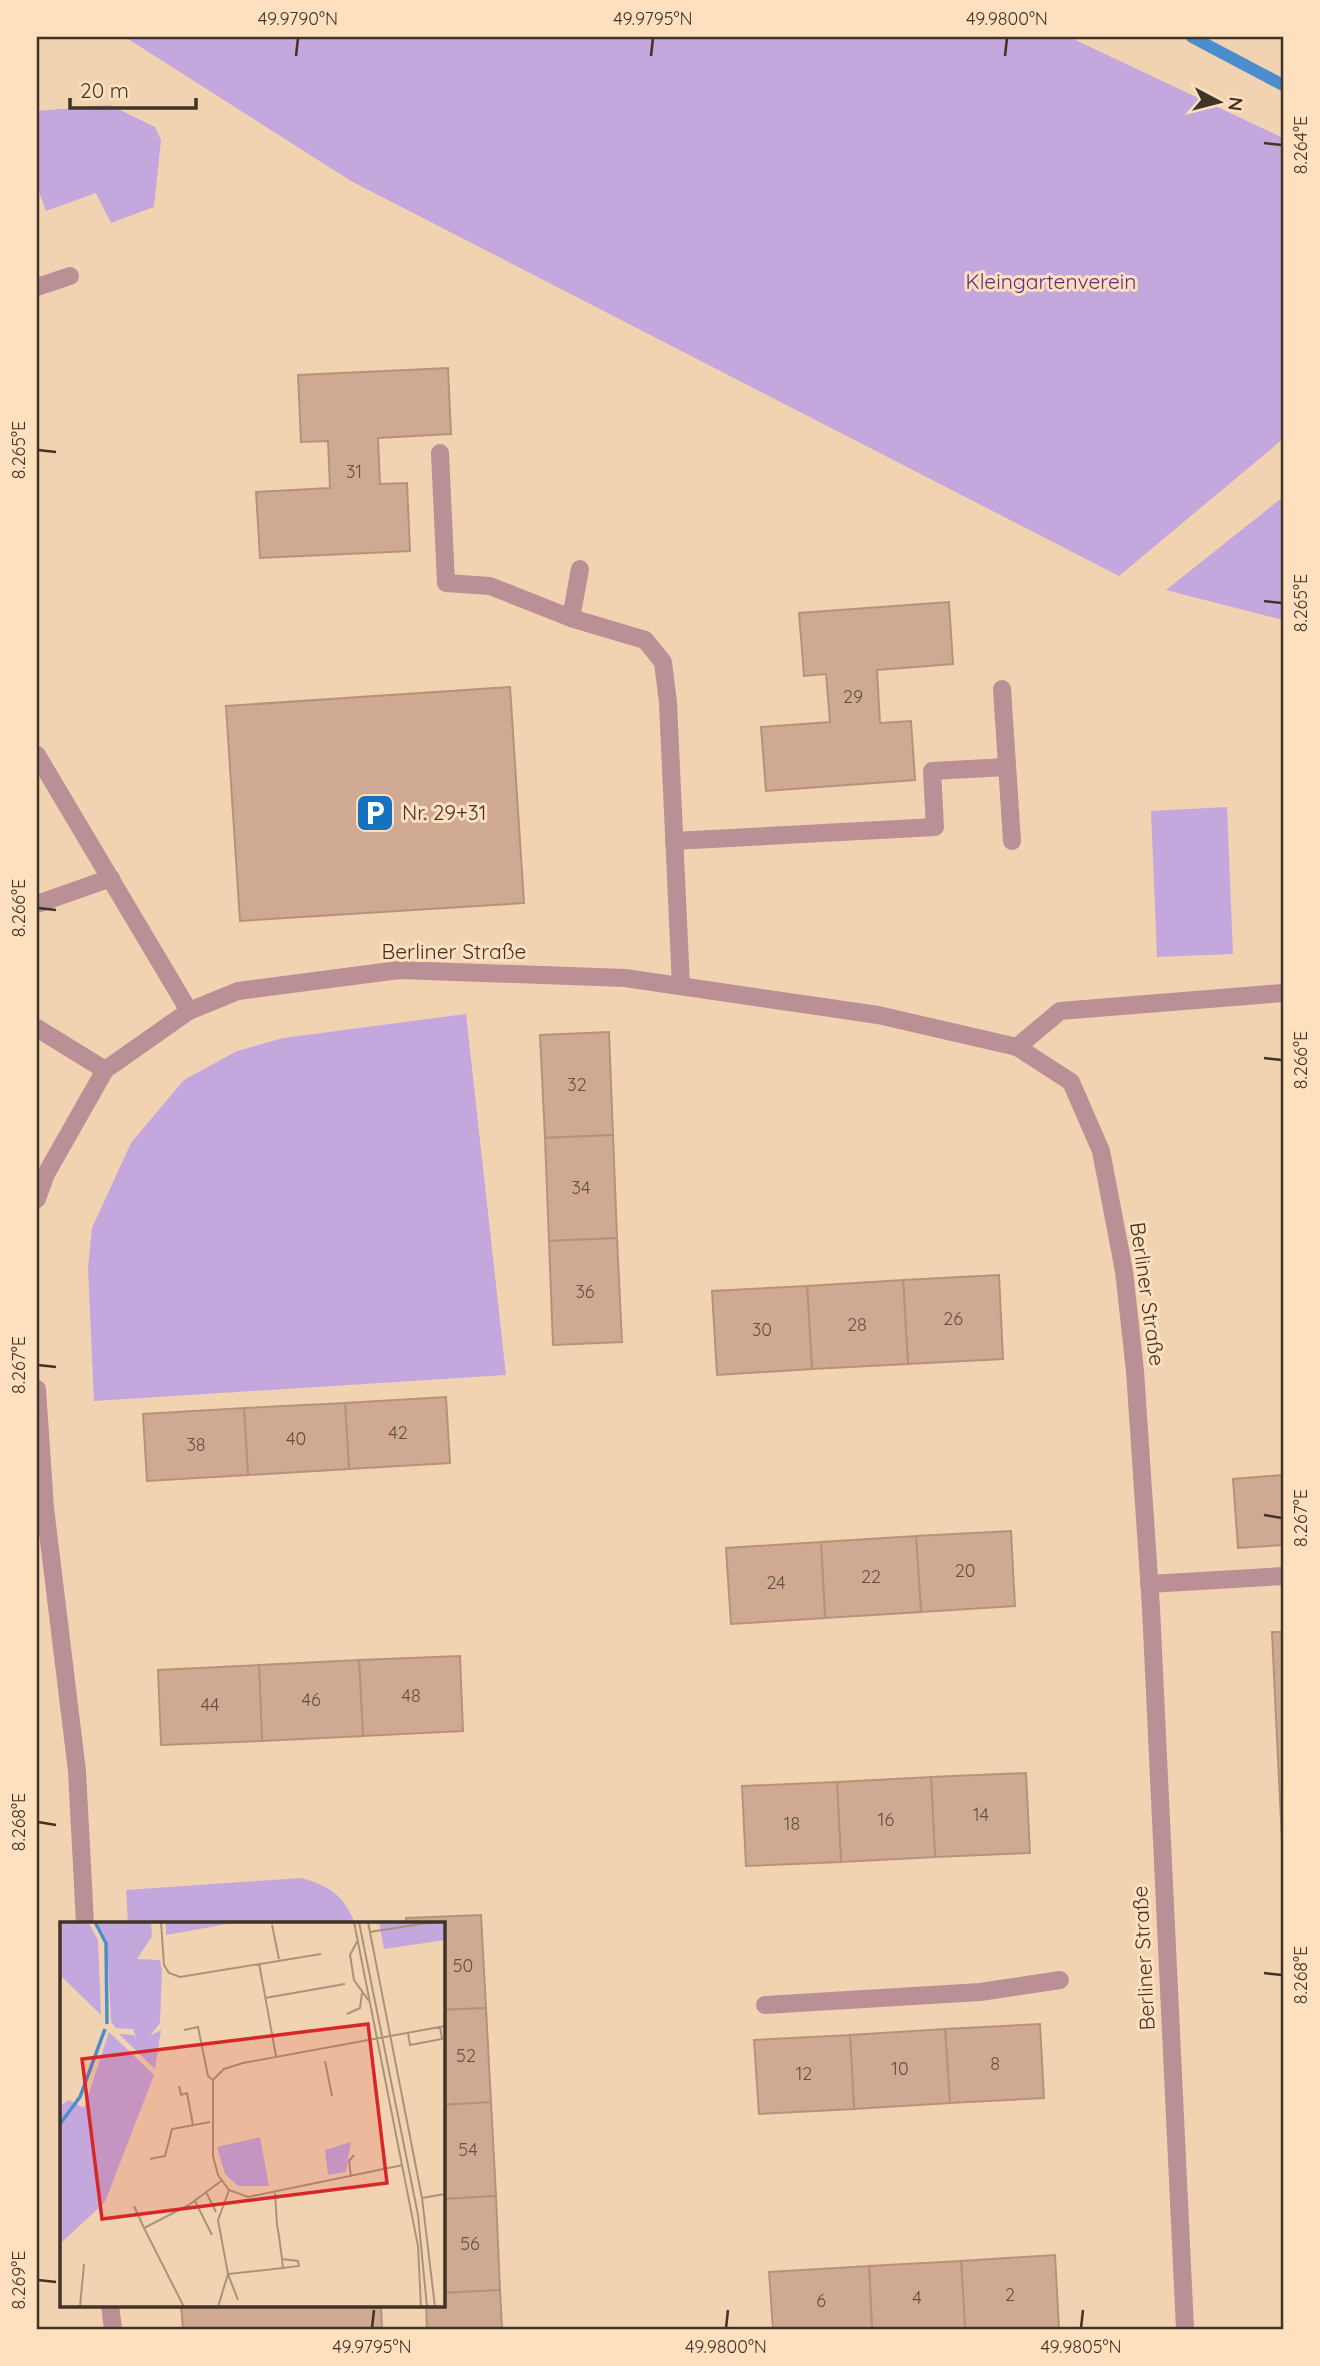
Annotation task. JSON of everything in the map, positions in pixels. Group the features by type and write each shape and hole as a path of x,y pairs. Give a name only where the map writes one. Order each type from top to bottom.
{"street":[{"path":"37,287 70,276"},
{"path":"440,453 446,583 490,586 571,618 645,640 663,662 668,703 681,986"},
{"path":"571,618 580,569"},
{"path":"1002,689 1012,841"},
{"path":"37,755 43,782 111,877 189,1011"},
{"path":"674,841 935,827 932,771 1006,767"},
{"path":"37,904 111,877"},
{"name":"Berliner Straße","path":"37,1199 46,1174 105,1070 189,1011 238,991 398,970 625,978 878,1015 1017,1047 1071,1082 1101,1152 1126,1284 1149,1584 1185,2329"},
{"path":"1017,1047 1060,1010 1283,993"},
{"path":"37,1028 105,1070"},
{"path":"37,1389 38,1440 77,1771 85,1922"},
{"path":"1149,1584 1283,1576"},
{"path":"765,2005 980,1992 1060,1980"},
{"path":"110,2306 113,2329"}],"green space":[{"name":"Kleingartenverein","path":"125,37 1069,37 1283,138 1283,439 1119,576 351,181"},
{"path":"110,105 155,127 161,140 154,207 111,223 96,193 46,211 37,186 37,111"},
{"path":"1283,497 1283,620 1166,590"},
{"path":"1227,807 1233,954 1157,957 1151,811"},
{"path":"466,1014 506,1375 94,1401 88,1268 92,1228 131,1143 184,1080 237,1051 283,1038"},
{"path":"300,1878 319,1884 334,1893 354,1922 128,1922 126,1890"}],"building":[{"path":"448,368 451,434 378,438 380,484 407,483 410,551 260,558 256,492 330,488 328,441 301,442 298,375"},
{"path":"949,602 953,664 877,670 880,723 911,721 915,780 766,791 761,727 830,722 826,674 804,676 799,613"},
{"name":"Nr. 29+31","path":"510,687 524,903 240,921 226,706"},
{"path":"609,1032 613,1135 545,1138 540,1035"},
{"path":"613,1135 617,1238 549,1241 545,1138"},
{"path":"617,1238 622,1342 553,1345 549,1241"},
{"path":"999,1275 1003,1359 908,1364 903,1280"},
{"path":"903,1280 908,1364 812,1369 807,1286"},
{"path":"807,1286 812,1369 717,1375 712,1291"},
{"path":"446,1397 450,1463 349,1469 345,1403"},
{"path":"345,1403 349,1469 248,1475 244,1408"},
{"path":"244,1408 248,1475 147,1481 143,1414"},
{"path":"1282,1475 1283,1545 1238,1548 1233,1479"},
{"path":"1011,1531 1015,1606 921,1612 916,1536"},
{"path":"916,1536 921,1612 825,1618 821,1542"},
{"path":"821,1542 825,1618 731,1624 726,1548"},
{"path":"1272,1632 1283,1632 1283,1862 1275,1697"},
{"path":"460,1656 463,1731 363,1736 359,1660"},
{"path":"359,1660 363,1736 262,1741 259,1665"},
{"path":"259,1665 262,1741 161,1745 158,1670"},
{"path":"1026,1773 1030,1853 935,1857 931,1777"},
{"path":"931,1777 935,1857 841,1862 837,1782"},
{"path":"837,1782 841,1862 746,1866 742,1786"},
{"path":"481,1915 486,2008 444,2010 444,1922 406,1922 406,1918"},
{"path":"486,2008 491,2102 444,2105 444,2010"},
{"path":"1040,2024 1044,2098 950,2103 945,2029"},
{"path":"945,2029 950,2103 854,2109 850,2035"},
{"path":"850,2035 854,2109 759,2114 754,2040"},
{"path":"491,2102 496,2196 444,2199 444,2105"},
{"path":"496,2196 500,2290 444,2293 444,2199"},
{"path":"1055,2255 1059,2329 965,2329 961,2261"},
{"path":"961,2261 965,2329 872,2329 869,2266"},
{"path":"869,2266 872,2329 773,2329 769,2272"},
{"path":"500,2290 502,2329 427,2329 426,2306 444,2306 444,2293"},
{"path":"181,2306 381,2306 382,2329 183,2329"}],"waterway":[{"path":"1192,37 1283,85"}],"place":[{"name":"Nr. 29+31","path":"375,813"}]}
